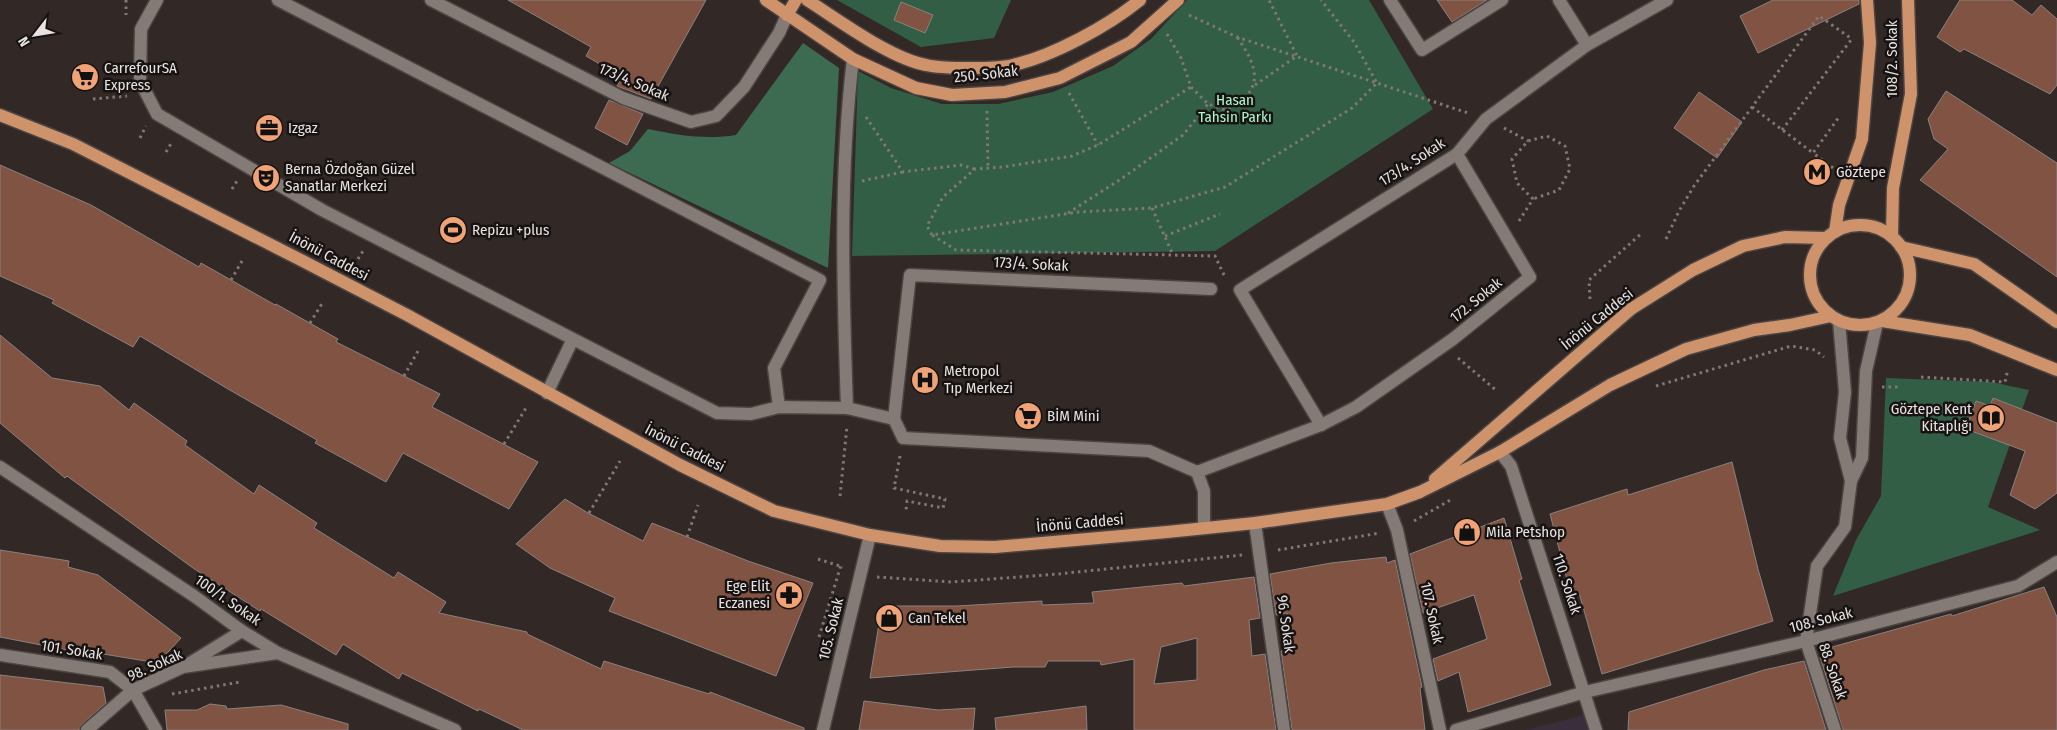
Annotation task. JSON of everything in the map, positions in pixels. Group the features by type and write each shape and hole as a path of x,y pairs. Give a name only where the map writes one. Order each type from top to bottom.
{"main road":[{"name":"250. Sokak","path":"766,0 853,59 916,88 952,95 1005,92 1060,78 1130,42 1174,4"},
{"path":"788,15 796,0"},
{"name":"250. Sokak","path":"807,0 894,54 926,65 959,68 1011,66 1043,55 1073,42 1127,11 1140,0"},
{"name":"108/2. Sokak","path":"1831,235 1839,205 1862,139 1870,43 1867,0"},
{"name":"108/2. Sokak","path":"1892,236 1893,188 1911,94 1908,0"},
{"name":"İnönü Caddesi","path":"0,115 91,153 390,306 680,465 774,511 870,535 940,546 995,547 1255,523 1387,504 1420,492 1500,452 1610,385 1686,349 1754,330 1835,319"},
{"path":"1880,322 1895,312 1905,300 1910,286 1911,270 1907,255 1892,236 1874,226 1844,227 1819,246 1812,261 1810,277 1813,294 1822,308 1835,319 1858,326 1880,322 1970,335 2057,370"},
{"name":"İnönü Caddesi","path":"1420,492 1631,309 1693,270 1743,246 1785,237 1831,235"},
{"path":"1901,246 1974,264 2057,322"}],"street":[{"path":"157,0 141,29 140,81 157,114 322,210 717,413 751,414 779,407 847,408 894,419 903,438 1149,451 1197,472 1204,491 1204,527"},
{"path":"278,0 820,280 774,368 779,407"},
{"name":"173/4. Sokak","path":"431,0 623,98 691,122 716,116 744,88 779,33 788,15"},
{"path":"1390,0 1422,50 1502,0"},
{"path":"1559,0 1587,45"},
{"name":"173/4. Sokak","path":"1321,425 1240,290 1457,154 1486,119 1587,45 1667,0"},
{"path":"847,408 842,270 849,90 853,59"},
{"name":"172. Sokak","path":"1197,472 1321,425 1356,408 1444,346 1530,277 1457,154"},
{"name":"173/4. Sokak","path":"894,419 910,274 1211,289"},
{"name":"88. Sokak","path":"1835,319 1845,392 1840,438 1850,481 1845,527 1817,566 1806,641 1836,730"},
{"name":"88. Sokak","path":"1850,481 1862,458 1866,371 1880,322"},
{"path":"547,393 572,340"},
{"name":"110. Sokak","path":"1500,452 1511,466 1596,730"},
{"name":"100/1. Sokak","path":"0,467 194,596 242,631 278,653 455,730"},
{"name":"107. Sokak","path":"1387,504 1397,530 1440,730"},
{"name":"96. Sokak","path":"1255,523 1284,730"},
{"name":"105. Sokak","path":"823,730 870,535"},
{"name":"108. Sokak","path":"1456,730 1585,692 1806,641 2018,586 2057,562"},
{"path":"183,667 242,631"},
{"name":"98. Sokak","path":"87,730 133,690 183,667 278,653"},
{"name":"101. Sokak","path":"0,655 110,672 133,690"},
{"path":"133,690 156,730"}],"path":[{"path":"1268,0 1297,56"},
{"path":"1321,0 1354,42 1377,83"},
{"path":"1174,4 1237,37 1486,119 1528,141"},
{"path":"1666,240 1679,211 1694,186 1820,16 1852,39"},
{"path":"1782,130 1868,18"},
{"path":"1157,19 1182,58 1191,88 1208,104 1226,110 1241,102 1254,85 1297,56"},
{"path":"1237,37 1249,54 1256,75 1254,85"},
{"path":"1060,78 1098,145"},
{"path":"932,235 1065,214 1152,208 1225,187 1352,108 1377,83"},
{"path":"845,184 903,172 961,165 975,169 988,168 1072,156 1098,145 1191,88"},
{"path":"849,90 903,172"},
{"path":"986,92 988,168"},
{"path":"93,100 121,97"},
{"path":"1065,214 1121,179 1183,135 1208,104"},
{"path":"1752,107 1848,179"},
{"path":"1813,153 1839,117"},
{"path":"140,138 146,126"},
{"path":"1508,239 1533,199 1559,190 1570,169 1565,146 1547,136 1528,141 1512,160 1517,183 1533,199"},
{"path":"975,169 944,197 927,226 932,235 956,250 1215,256 1226,281"},
{"path":"1152,208 1173,255"},
{"path":"1165,236 1220,214"},
{"path":"1590,300 1588,280 1642,233"},
{"path":"231,280 242,261"},
{"path":"310,323 323,302"},
{"path":"1444,346 1497,391"},
{"path":"404,376 418,352"},
{"path":"1921,377 2004,382 2012,352"},
{"path":"504,444 526,408"},
{"path":"840,496 847,431"},
{"path":"903,438 894,488 945,499 943,508 907,501 906,510"},
{"path":"588,513 620,461"},
{"path":"687,537 698,505"},
{"path":"818,559 832,563"},
{"path":"819,637 841,565"},
{"path":"171,694 240,682"}],"shaded area":[{"path":"1585,715 1589,730 1525,730"}],"green space":[{"path":"837,0 1011,0 994,38 921,47"},
{"name":"Hasan Tahsin Parkı","path":"1187,0 1369,0 1433,109 1215,251 852,256 858,71 891,88 942,104 998,104 1053,92 1113,66 1151,39"},
{"path":"803,43 839,68 828,268 609,163 630,151 648,129 703,137 736,135"},
{"path":"1886,378 1991,382 2029,390 1988,507 2040,530 1833,596 1856,540 1881,496"}],"building":[{"path":"508,0 706,0 651,99 617,86 622,77 586,56 591,47"},
{"path":"1437,0 1487,0 1452,22"},
{"path":"1773,0 1859,0 1859,4 1758,53 1740,16"},
{"path":"1960,0 2012,0 2032,15 2041,5 2057,19 2057,85 2050,94 1964,49 1960,52 1937,37"},
{"path":"901,2 933,15 925,33 894,20"},
{"path":"1946,91 2057,163 2057,277 1920,180 1948,149 1934,139 1928,119"},
{"path":"1699,92 1742,122 1717,158 1674,128"},
{"path":"609,100 643,114 627,145 595,128"},
{"path":"0,165 91,205 199,267 201,263 276,304 338,339 336,342 440,394 432,407 538,462 509,509 403,453 386,482 315,443 317,440 140,336 133,347 52,303 54,300 0,276"},
{"path":"0,335 52,378 100,386 129,410 134,403 187,441 185,445 254,494 259,485 317,523 314,528 394,578 398,572 446,602 439,613 527,632 527,634 601,669 604,661 709,694 710,692 804,728 804,730 523,730 479,709 478,711 402,673 399,679 343,644 336,655 261,609 260,611 193,568 67,476 65,478 0,423"},
{"path":"1993,398 2057,423 2057,493 2035,509 2010,495 2025,451 1966,429 1976,401 1990,406"},
{"path":"1732,462 1758,569 1773,621 1602,674 1579,593 1571,595 1550,514 1627,489 1628,495"},
{"path":"565,499 643,541 652,523 748,561 813,583 776,676 609,611 615,598 550,568 516,544"},
{"path":"1504,518 1522,579 1519,580 1551,685 1468,712 1459,672 1438,681 1433,659 1487,639 1474,595 1423,613 1410,554"},
{"path":"0,550 69,561 68,567 98,575 181,638 158,663 97,653 98,656 0,637"},
{"path":"1386,557 1387,563 1395,560 1422,687 1420,688 1425,730 1292,730 1281,651 1290,650 1287,613 1276,615 1270,574 1331,563"},
{"path":"1254,577 1260,618 1249,620 1252,656 1265,654 1276,730 1134,730 1134,659 1101,665 1100,661 1048,661 1045,667 1013,667 870,678 882,606 957,606 1042,601 1042,605 1094,603 1092,592 1182,583 1184,586","holes":["1197,638 1197,680 1154,684 1161,647"]},
{"path":"2044,587 2057,617 2057,730 1843,730 1820,657 1833,653 1832,647 1951,614 1952,616"},
{"path":"1804,661 1826,730 1628,730 1629,712 1764,670"},
{"path":"0,675 103,687 106,703 82,724 79,730 0,730"},
{"path":"864,701 938,710 975,708 973,730 859,730"},
{"path":"210,704 226,706 227,709 281,705 348,724 348,730 167,730 165,710 197,710"},
{"path":"1086,706 1087,730 996,730 995,718"}],"place":[{"name":"CarrefourSA Express","path":"85,77"},
{"name":"Izgaz","path":"269,128"},
{"name":"Göztepe","path":"1817,172"},
{"name":"Berna Özdoğan Güzel Sanatlar Merkezi","path":"266,178"},
{"name":"Repizu +plus","path":"453,230"},
{"name":"Metropol Tıp Merkezi","path":"925,380"},
{"name":"BİM Mini","path":"1028,416"},
{"name":"Göztepe Kent Kitaplığı","path":"1991,418"},
{"name":"Mila Petshop","path":"1467,532"},
{"name":"Ege Elit Eczanesi","path":"789,595"},
{"name":"Can Tekel","path":"889,618"}]}
